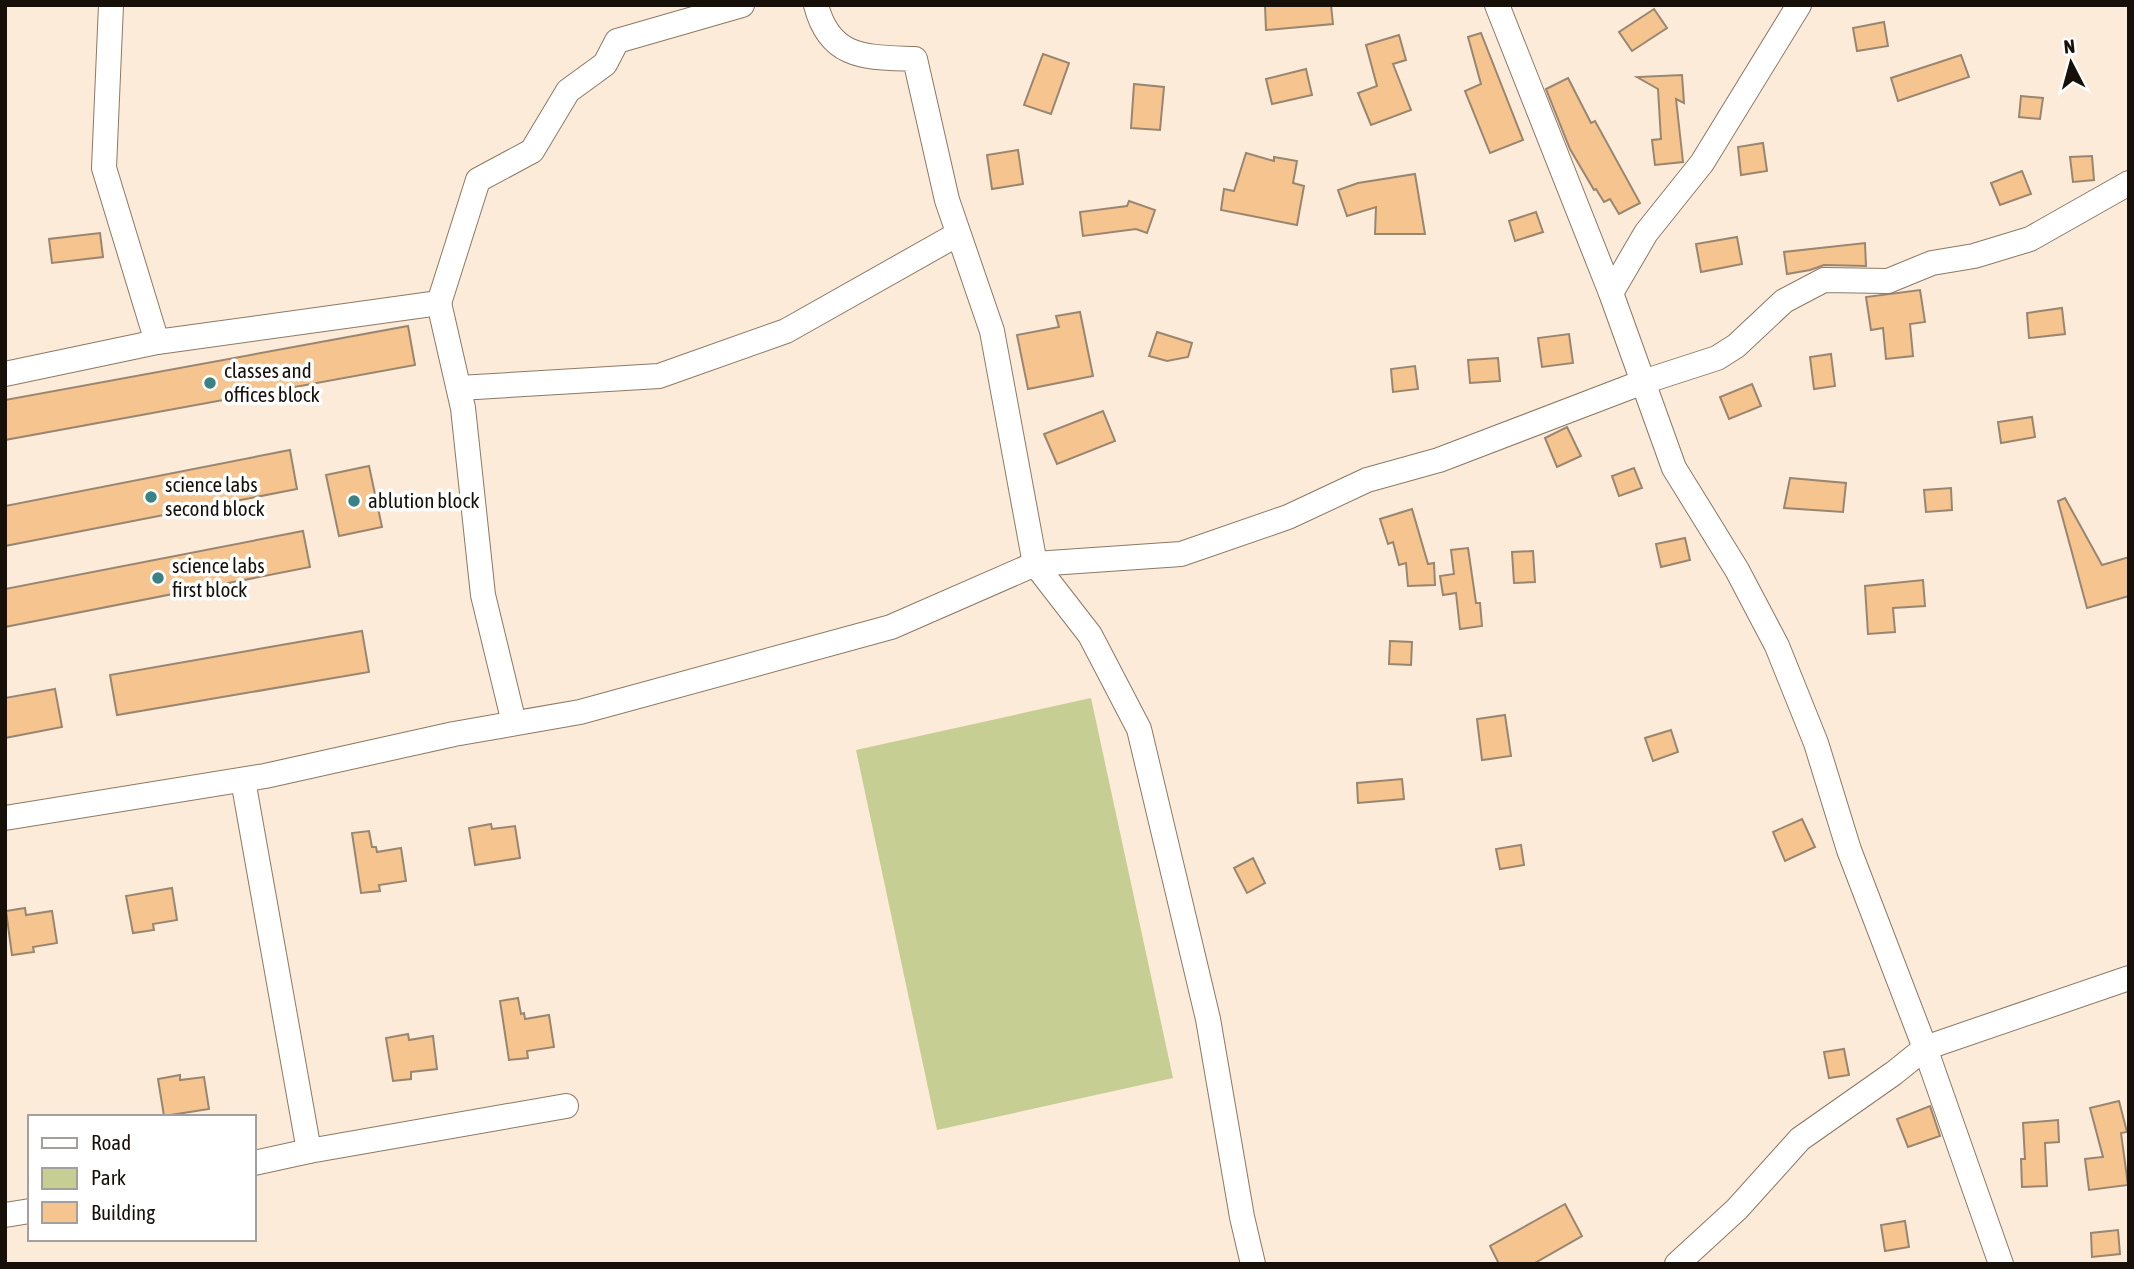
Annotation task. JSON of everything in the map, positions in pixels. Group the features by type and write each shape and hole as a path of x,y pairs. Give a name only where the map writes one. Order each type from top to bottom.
{"street":[{"path":"111,5 104,168 157,342"},
{"path":"514,723 483,595 463,408 439,303 478,180 532,151 568,91 605,64 617,41 742,5"},
{"path":"816,5 822,26 841,47 870,57 915,59 947,200 992,331 1035,564 1090,635 1139,729 1208,1019 1242,1217 1253,1264"},
{"path":"1497,5 1611,293 1674,468 1737,570 1777,646 1816,743 1849,850 1924,1048 2001,1264"},
{"path":"1611,293 1646,233 1702,163 1799,5"},
{"path":"5,818 243,780 454,734 580,712 891,627 1035,564 1181,554 1288,517 1367,480 1439,460 1643,382 1717,358 1736,346 1784,302 1824,280 1888,281 1932,263 1974,256 2030,239 2129,183"},
{"path":"458,388 659,376 786,331 958,234"},
{"path":"5,374 157,342 439,303"},
{"path":"243,780 309,1150"},
{"path":"1677,1264 1737,1209 1800,1139 1894,1073 1924,1048 2129,978"},
{"path":"256,1163 309,1150 566,1106"},
{"path":"5,1214 28,1210"}],"green space":[{"path":"1091,698 1173,1078 937,1130 856,750"}],"building":[{"path":"1265,5 1331,5 1333,24 1266,30"},
{"path":"1654,9 1667,28 1632,51 1619,32"},
{"path":"1884,22 1888,46 1857,51 1853,28"},
{"path":"1481,33 1523,140 1490,153 1465,91 1481,84 1468,37"},
{"path":"1399,35 1406,60 1393,64 1411,110 1371,125 1358,93 1377,86 1366,45"},
{"path":"1043,54 1069,63 1051,114 1024,105"},
{"path":"1961,55 1969,77 1898,101 1891,78"},
{"path":"1306,69 1312,95 1272,104 1266,79"},
{"path":"1682,75 1684,103 1676,99 1683,162 1655,165 1652,140 1661,139 1658,89 1637,77"},
{"path":"1568,78 1591,123 1595,121 1640,203 1619,214 1610,199 1604,202 1596,189 1594,190 1570,149 1546,89"},
{"path":"1134,84 1164,87 1160,130 1131,128"},
{"path":"2021,96 2043,98 2040,119 2019,117"},
{"path":"1763,143 1767,171 1741,175 1738,147"},
{"path":"1018,150 1023,184 992,189 987,155"},
{"path":"1246,153 1274,161 1274,157 1297,161 1293,183 1304,186 1297,225 1221,210 1224,189 1234,191"},
{"path":"2092,156 2094,180 2073,182 2070,157"},
{"path":"2022,171 2031,194 2000,205 1991,183"},
{"path":"1415,174 1425,234 1375,234 1376,207 1347,216 1338,190 1358,183"},
{"path":"1129,201 1155,210 1147,233 1136,229 1083,236 1080,212 1127,206"},
{"path":"1536,212 1543,232 1515,241 1509,221"},
{"path":"100,233 103,257 52,263 49,239"},
{"path":"1737,237 1742,264 1701,272 1696,244"},
{"path":"1865,243 1866,266 1824,265 1787,274 1784,252"},
{"path":"1920,290 1925,322 1910,324 1913,356 1886,359 1883,328 1871,330 1866,297"},
{"path":"2062,308 2065,334 2029,338 2027,313"},
{"path":"1080,312 1093,376 1028,389 1017,335 1059,327 1056,316"},
{"name":"classes and offices block","path":"408,326 415,365 5,440 5,400"},
{"path":"1157,332 1192,343 1188,357 1167,361 1149,356"},
{"path":"1569,334 1573,363 1542,367 1538,338"},
{"path":"1831,354 1835,386 1814,389 1810,357"},
{"path":"1498,358 1500,381 1470,383 1468,360"},
{"path":"1415,366 1418,389 1393,392 1391,369"},
{"path":"1752,384 1761,406 1729,419 1720,397"},
{"path":"1103,411 1115,441 1057,464 1044,434"},
{"path":"2032,417 2035,437 2001,443 1998,422"},
{"path":"1567,427 1581,456 1557,467 1545,438"},
{"name":"science labs second block","path":"290,450 297,489 5,546 5,506"},
{"name":"ablution block","path":"369,466 382,527 339,536 326,475"},
{"path":"1634,468 1642,488 1619,496 1612,476"},
{"path":"1790,478 1846,483 1843,512 1784,508"},
{"path":"1951,488 1952,510 1926,512 1924,490"},
{"path":"2065,498 2102,565 2129,557 2129,596 2087,608 2058,501"},
{"path":"1412,509 1428,564 1434,563 1435,585 1408,586 1406,563 1399,565 1393,542 1388,544 1380,519"},
{"name":"science labs first block","path":"303,531 310,567 5,627 5,589"},
{"path":"1685,538 1690,560 1661,567 1656,544"},
{"path":"1468,548 1482,626 1460,629 1456,593 1443,595 1440,576 1454,574 1451,550"},
{"path":"1533,551 1535,582 1514,583 1512,552"},
{"path":"1923,580 1925,606 1893,608 1895,632 1868,634 1865,586"},
{"path":"362,631 369,672 117,715 110,675"},
{"path":"1390,641 1412,642 1411,665 1389,664"},
{"path":"55,689 62,727 5,738 5,698"},
{"path":"1505,715 1511,756 1482,760 1477,719"},
{"path":"1671,730 1678,752 1653,761 1645,738"},
{"path":"1402,779 1404,799 1358,803 1357,783"},
{"path":"1802,819 1815,847 1785,861 1773,832"},
{"path":"491,824 492,829 515,826 520,858 475,865 469,828"},
{"path":"369,831 372,847 376,847 377,852 401,848 406,881 379,885 380,891 361,893 352,833"},
{"path":"1521,845 1524,865 1500,869 1496,849"},
{"path":"1253,858 1265,883 1247,893 1234,868"},
{"path":"172,888 177,920 153,924 154,930 133,933 126,896"},
{"path":"25,908 26,915 52,911 57,943 33,947 34,952 12,955 6,911"},
{"path":"518,998 521,1014 524,1013 525,1019 549,1015 554,1047 527,1051 528,1058 509,1060 500,1001"},
{"path":"408,1034 409,1040 433,1036 437,1069 411,1072 411,1079 393,1081 386,1038"},
{"path":"1844,1049 1849,1075 1829,1078 1824,1052"},
{"path":"180,1075 180,1080 204,1077 209,1109 164,1115 158,1079"},
{"path":"2119,1101 2127,1132 2121,1133 2128,1185 2089,1190 2085,1159 2103,1157 2090,1108"},
{"path":"1930,1106 1940,1136 1908,1147 1897,1119"},
{"path":"2058,1120 2059,1142 2045,1143 2047,1186 2022,1187 2021,1159 2025,1159 2023,1123"},
{"path":"1565,1204 1582,1236 1533,1264 1499,1264 1490,1246"},
{"path":"1905,1221 1909,1247 1885,1251 1881,1225"},
{"path":"2118,1230 2120,1254 2092,1257 2091,1233"}],"place":[{"name":"classes and offices block","path":"210,383"},
{"name":"science labs second block","path":"151,497"},
{"name":"ablution block","path":"354,501"},
{"name":"science labs first block","path":"158,578"}]}
